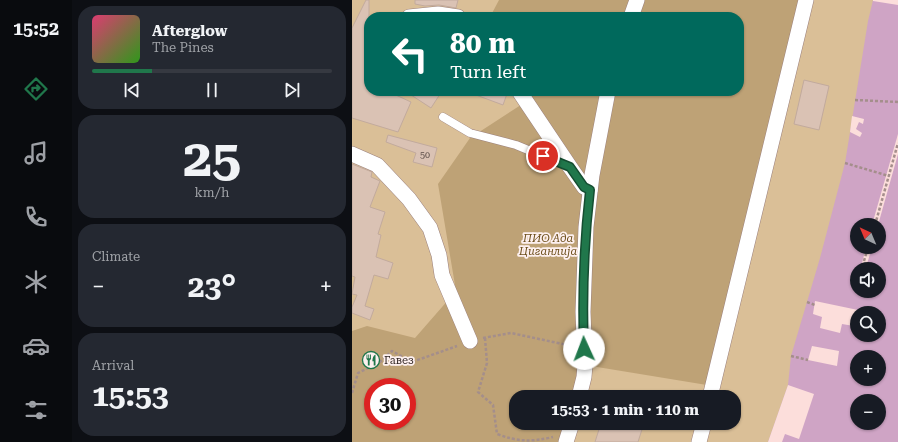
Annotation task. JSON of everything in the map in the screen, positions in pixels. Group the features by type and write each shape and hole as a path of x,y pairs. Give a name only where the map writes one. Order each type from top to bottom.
{"street":[{"path":"633,12 637,0"},
{"path":"712,390 806,0"},
{"path":"522,96 584,187 590,190"},
{"path":"581,390 585,365 583,330 583,277 586,227 590,190 607,96"},
{"path":"352,154 377,165 410,199 430,228 439,255 442,275 470,341"},
{"path":"700,442 703,430"}],"lane":[{"path":"443,117 470,133 516,145 570,167"}],"path":[{"path":"855,100 898,102"},
{"path":"877,218 898,143"},
{"path":"845,163 889,176"},
{"path":"864,261 866,254"},
{"path":"807,302 815,305"},
{"path":"485,338 487,363 478,392 493,405 497,434 517,442 542,442 569,431"},
{"path":"791,356 808,360"}],"green space":[{"name":"ПИО Ада Циганлија","path":"352,0 898,0 898,442 352,442"},
{"path":"499,0 806,0 713,386 585,365 578,390 509,390 509,430 567,430 564,442 352,442 352,331 367,326 415,338 456,291 438,184 470,138 527,101 529,96 744,96 744,12 493,12"}],"shaded area":[{"path":"873,0 898,0 898,442 768,442 788,385 791,356 820,258 845,163 868,21"}],"pier":[{"path":"898,0 898,5 873,1"},
{"path":"852,116 864,119 863,124 859,122 856,129 862,133 860,137 850,132"},
{"path":"898,134 898,154 880,218 874,218"},
{"path":"864,254 870,254 868,262 862,262"},
{"path":"815,301 850,308 850,325 842,324 840,333 820,328 822,317 813,314"},
{"path":"812,346 839,351 837,366 808,360"},
{"path":"788,385 814,394 799,439 785,434 782,442 768,442"}],"building":[{"path":"366,0 369,0 369,12 364,12 364,96 398,96 411,102 398,132 352,118 352,28"},
{"path":"415,0 458,0 456,8 439,5 425,6 415,4"},
{"path":"804,80 829,86 819,130 794,124"},
{"path":"413,96 439,96 431,108"},
{"path":"479,96 506,96 503,105"},
{"path":"388,135 437,148 432,167 413,162 416,153 386,142"},
{"path":"352,164 372,172 371,177 380,181 370,207 385,212 378,234 381,235 376,257 393,263 388,279 374,275 365,306 374,309 370,320 352,313 352,307 357,295 352,294 355,277 352,276"},
{"path":"599,430 642,430 638,442 595,442"}],"place":[{"name":"Гавез","path":"371,360"}],"route":[{"path":"543,156 570,167 584,187 590,190 583,277 584,349"}]}
